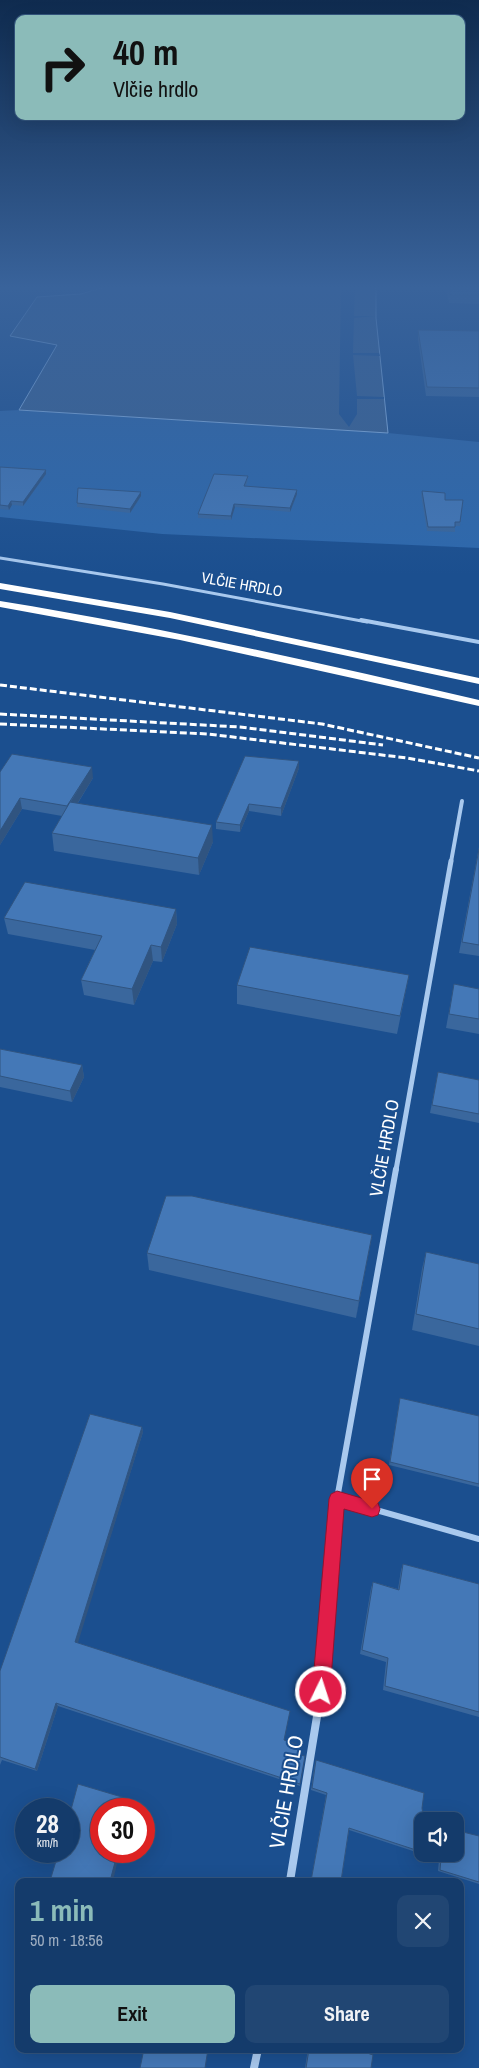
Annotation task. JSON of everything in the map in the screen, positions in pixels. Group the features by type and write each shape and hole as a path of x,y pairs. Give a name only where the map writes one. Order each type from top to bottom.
{"highway":[{"path":"0,586 190,619 479,681"},
{"path":"2,604 281,658 479,702"}],"street":[{"name":"VLČIE HRDLO","path":"0,558 117,576 479,642"},
{"name":"VLČIE HRDLO","path":"291,1878 308,1781 321,1692 337,1499 462,801"},
{"path":"337,1499 479,1539"},
{"path":"254,2068 257,2053"}],"shaded area":[{"path":"36,382 383,382 388,433 19,410"},
{"path":"19,410 388,433 479,442 479,548 162,534 0,517 0,411"}],"pier":[{"path":"340,382 356,382 357,396 384,397 384,399 357,399 357,414 349,427 339,414"}],"building":[{"path":"426,382 479,382 479,388 427,387"},
{"path":"0,467 46,470 23,502 11,501 8,506 0,505"},
{"path":"214,474 248,476 244,486 297,490 290,508 234,504 231,516 198,514"},
{"path":"78,488 141,492 130,509 77,503"},
{"path":"422,491 445,493 445,500 463,500 460,522 455,522 455,527 428,527"},
{"path":"12,754 92,767 67,806 20,798 0,831 0,772"},
{"path":"245,756 299,761 281,808 249,804 240,825 216,822"},
{"path":"70,802 212,825 198,858 52,833"},
{"path":"479,849 479,945 462,942"},
{"path":"25,882 176,909 161,947 151,945 132,989 81,980 102,936 4,918"},
{"path":"250,947 409,975 400,1016 237,985"},
{"path":"454,984 479,989 479,1019 449,1014"},
{"path":"0,1049 82,1065 70,1091 0,1076"},
{"path":"438,1072 479,1080 479,1114 432,1105"},
{"path":"166,1196 192,1196 372,1235 359,1301 147,1253"},
{"path":"426,1252 479,1264 479,1329 416,1314"},
{"path":"400,1398 479,1416 479,1484 390,1462"},
{"path":"90,1414 142,1427 75,1642 290,1711 284,1740 302,1746 300,1755 305,1756 300,1784 56,1703 35,1769 0,1757 0,1671"},
{"path":"403,1564 479,1584 479,1712 385,1686 388,1658 362,1650 373,1582 399,1590"},
{"path":"316,1760 424,1793 423,1812 414,1812 414,1849 349,1828 341,1878 312,1878 327,1793 312,1788"},
{"path":"78,1784 125,1798 90,1798 90,1863 115,1863 111,1878 51,1878 55,1863 80,1863 80,1798 74,1798"},
{"path":"464,1832 479,1836 479,1882 440,1870 441,1862 464,1862"},
{"path":"143,2053 207,2053 205,2068 140,2068"},
{"path":"308,2053 367,2053 373,2055 371,2068 306,2068"}],"railway":[{"path":"0,685 322,724 479,758"},
{"path":"0,714 240,727 383,745"},
{"path":"0,724 208,734 407,758 479,771"}],"route":[{"path":"321,1692 337,1499 372,1509"}]}
